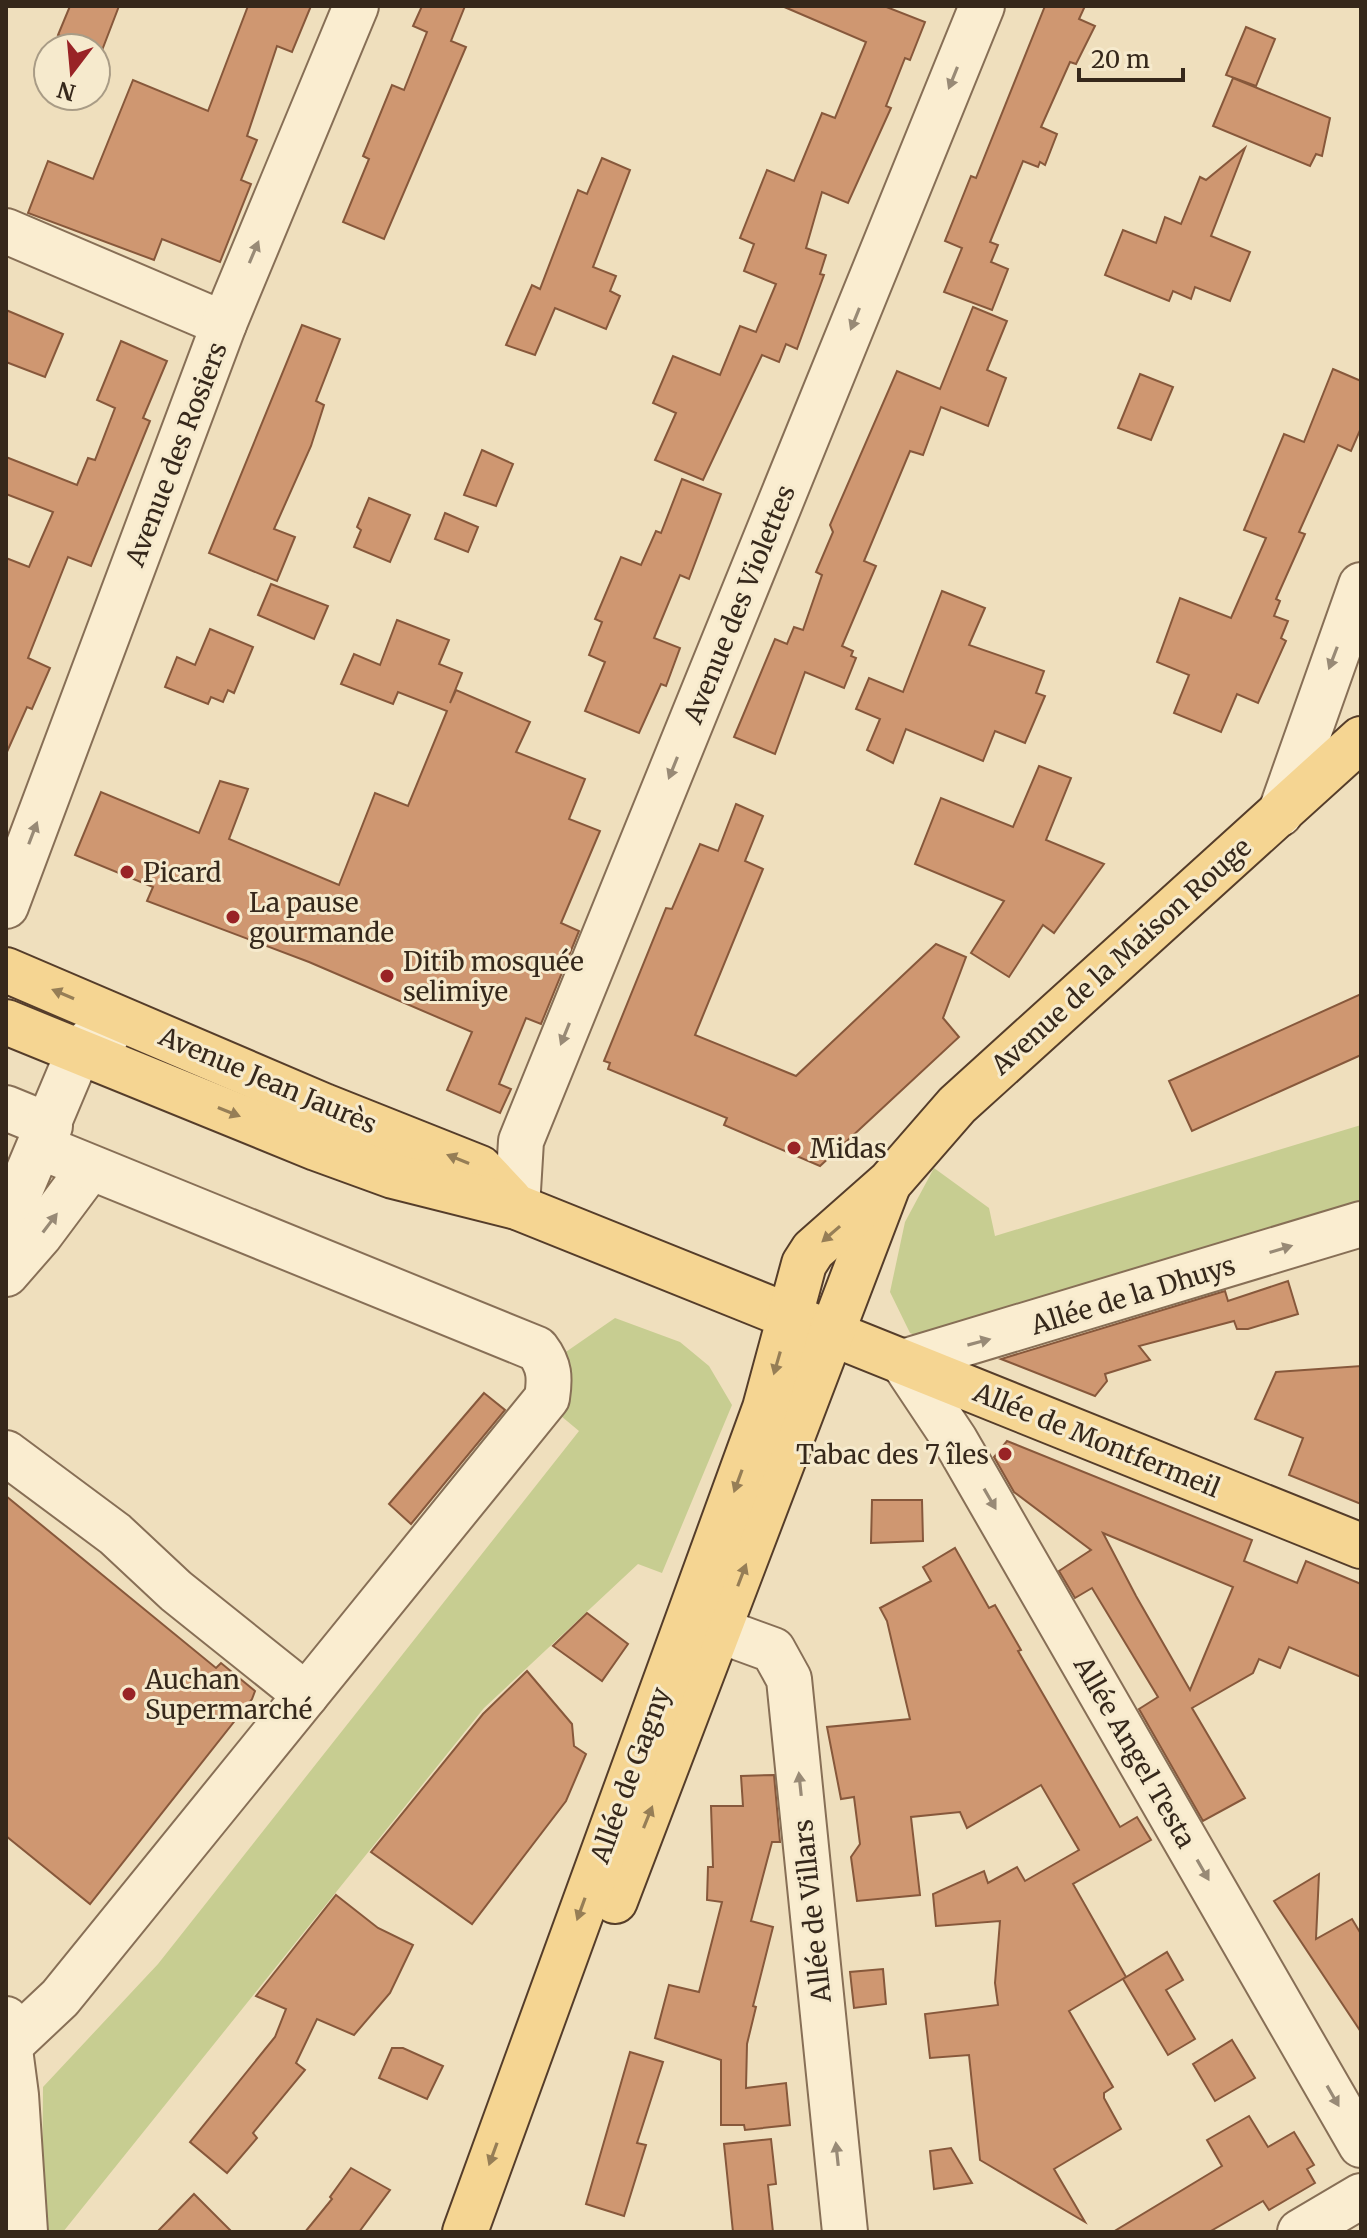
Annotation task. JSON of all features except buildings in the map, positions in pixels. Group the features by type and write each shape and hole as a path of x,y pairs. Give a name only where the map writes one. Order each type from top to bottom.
{"main road":[{"name":"Avenue de la Maison Rouge","path":"790,1317 804,1264 813,1250 890,1182 957,1105 1361,739"},
{"name":"Avenue Jean Jaurès","path":"6,970 258,1075 324,1106 480,1168 517,1207"},
{"name":"Avenue Jean Jaurès","path":"6,1022 354,1162 393,1176 517,1207 833,1334"},
{"name":"Avenue de la Maison Rouge","path":"833,1334 890,1182"},
{"name":"Allée de Gagny","path":"465,2232 765,1408 790,1317"},
{"name":"Allée de Gagny","path":"496,2232 625,1874 833,1334"},
{"name":"Allée de Montfermeil","path":"833,1334 1361,1546"}],"street":[{"name":"Avenue des Rosiers","path":"6,906 224,324 356,6"},
{"name":"Avenue des Violettes","path":"517,1207 521,1141 982,6"},
{"path":"6,231 224,324"},
{"path":"1280,814 1361,585"},
{"path":"7,1222 79,1051 99,1032 201,1072 258,1075"},
{"path":"6,1108 90,1168 537,1349 546,1361 550,1378 547,1398 60,1998 7,2032 25,2232"},
{"path":"6,1274 40,1235 90,1168"},
{"name":"Allée de la Dhuys","path":"903,1362 1361,1224"},
{"name":"Allée Angel Testa","path":"903,1362 955,1440 1361,2145"},
{"path":"6,1453 115,1534 176,1591 306,1695"},
{"name":"Allée de Villars","path":"721,1631 773,1650 789,1679 845,2232"},
{"path":"1300,2232 1361,2196"}],"green space":[{"path":"1361,1125 1361,1224 949,1350 910,1333 890,1292 905,1222 934,1168 989,1208 995,1236"},
{"path":"615,1318 680,1342 709,1366 732,1405 662,1573 638,1564 484,1708 63,2232 48,2232 42,2193 43,2087 158,1964 579,1431 555,1411 560,1356"}],"place":[{"name":"Picard","path":"127,872"},
{"name":"La pause gourmande","path":"233,917"},
{"name":"Ditib mosquée selimiye","path":"387,976"},
{"name":"Midas","path":"794,1148"},
{"name":"Tabac des 7 îles","path":"1005,1454"},
{"name":"Auchan Supermarché","path":"129,1694"}]}
